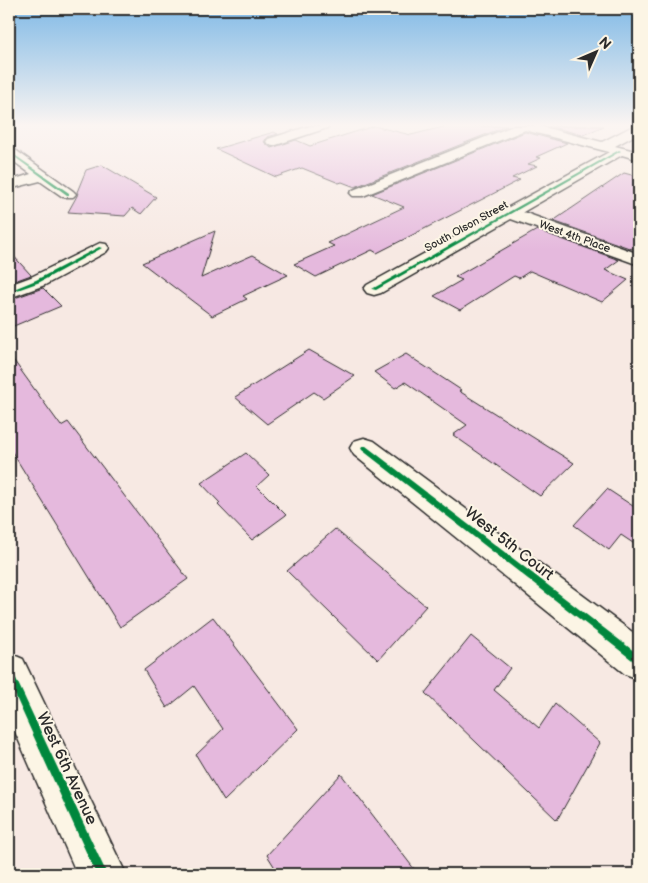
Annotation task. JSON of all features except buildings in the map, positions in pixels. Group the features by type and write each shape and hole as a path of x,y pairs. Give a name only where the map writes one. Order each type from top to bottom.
{"street":[{"path":"30,167 68,194"},
{"path":"358,193 422,167"},
{"name":"South Olson Street","path":"374,289 591,167"},
{"path":"9,186 42,176"},
{"name":"West 4th Place","path":"510,213 639,260"},
{"path":"9,292 38,281 100,248"},
{"name":"West 5th Court","path":"364,448 639,660"},
{"name":"West 6th Avenue","path":"9,673 102,874"}],"cycle path":[{"path":"30,167 68,194"},
{"path":"374,289 591,167"},
{"path":"9,292 38,281 100,248"},
{"path":"364,448 639,660"},
{"path":"9,673 102,874"}]}
